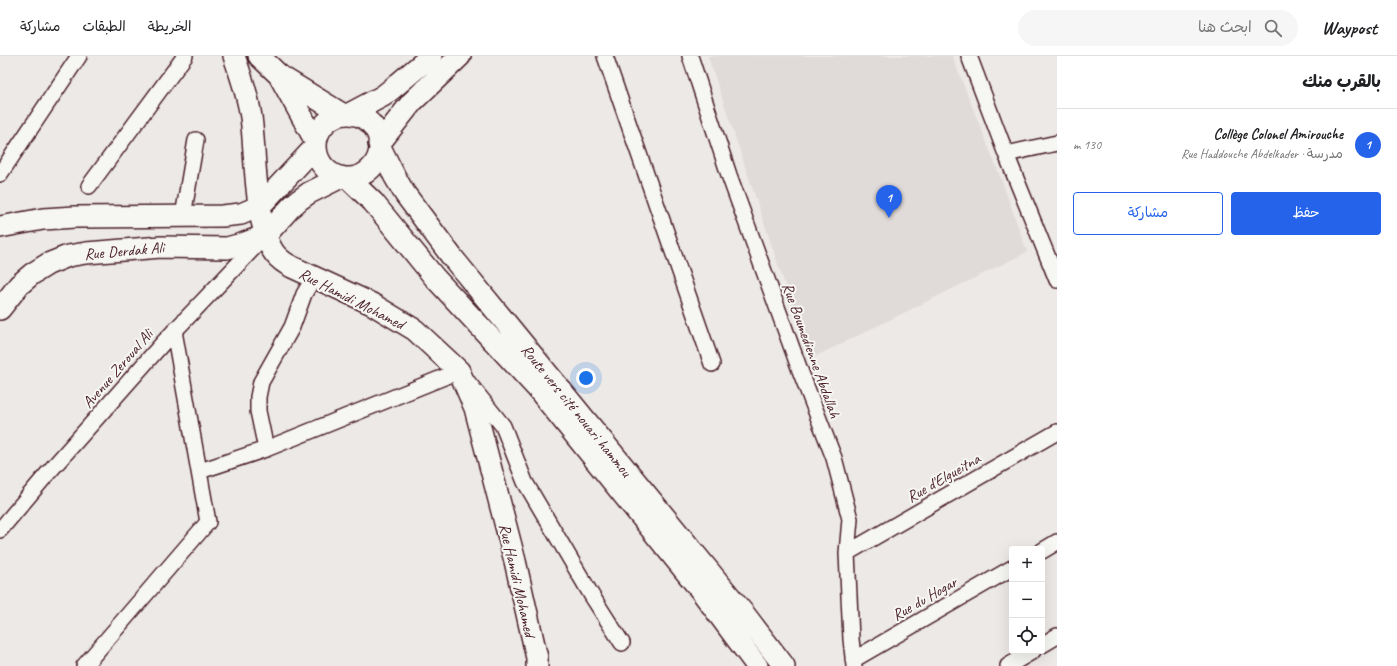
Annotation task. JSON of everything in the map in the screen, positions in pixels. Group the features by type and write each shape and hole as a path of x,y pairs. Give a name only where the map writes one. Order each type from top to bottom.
{"street":[{"path":"0,174 80,56"},
{"path":"89,186 185,56"},
{"name":"Rue Hamidi Mohamed","path":"234,56 243,82 251,116 260,206 266,235 273,251 283,262 372,304 415,330 459,371 475,408 515,560 537,658 537,666"},
{"path":"259,56 280,76 345,114 358,116 366,120 373,126 378,135 380,145 378,156 373,165 362,174 345,177 300,200 291,207 266,235"},
{"path":"0,227 43,218 232,216 241,214 260,206 316,144 319,132 325,124 333,118 383,96 431,56"},
{"path":"380,145 412,102 460,56"},
{"path":"605,56 712,364"},
{"name":"Rue Boumedienne Abdallah","path":"690,56 729,175 801,373 834,458 850,519 847,553 851,639 854,663"},
{"path":"969,56 1006,154 1057,280"},
{"path":"280,76 316,144 318,156 323,166 332,173 345,177"},
{"path":"183,216 196,140"},
{"path":"1006,154 1057,143"},
{"name":"Route vers cité nouari hammou","path":"380,145 395,178 405,194 452,257 740,609 784,666"},
{"name":"Route vers cité nouari hammou","path":"345,177 373,202 435,278 537,388 702,592 757,666"},
{"name":"Rue Derdak Ali","path":"0,309 19,285 32,274 48,264 68,256 86,253 161,247 227,248 266,235"},
{"name":"Avenue Zeroual Ali","path":"0,530 48,473 174,331 266,235"},
{"path":"266,449 258,411 258,397 261,382 292,327 304,294 314,277"},
{"path":"84,666 208,522 174,331"},
{"path":"200,471 266,449 459,371 503,426 525,482 592,596 622,642"},
{"name":"Rue d'Elgueitna","path":"847,553 1057,432"},
{"path":"1045,549 1057,542"},
{"name":"Rue du Hogar","path":"854,663 1009,570"},
{"path":"1045,643 1057,636"},
{"path":"1008,666 1028,654"}],"shaded area":[{"path":"708,56 952,56 1003,184 1027,252 810,359"}],"place":[{"name":"Collège Colonel Amirouche","path":"889,218"}]}
